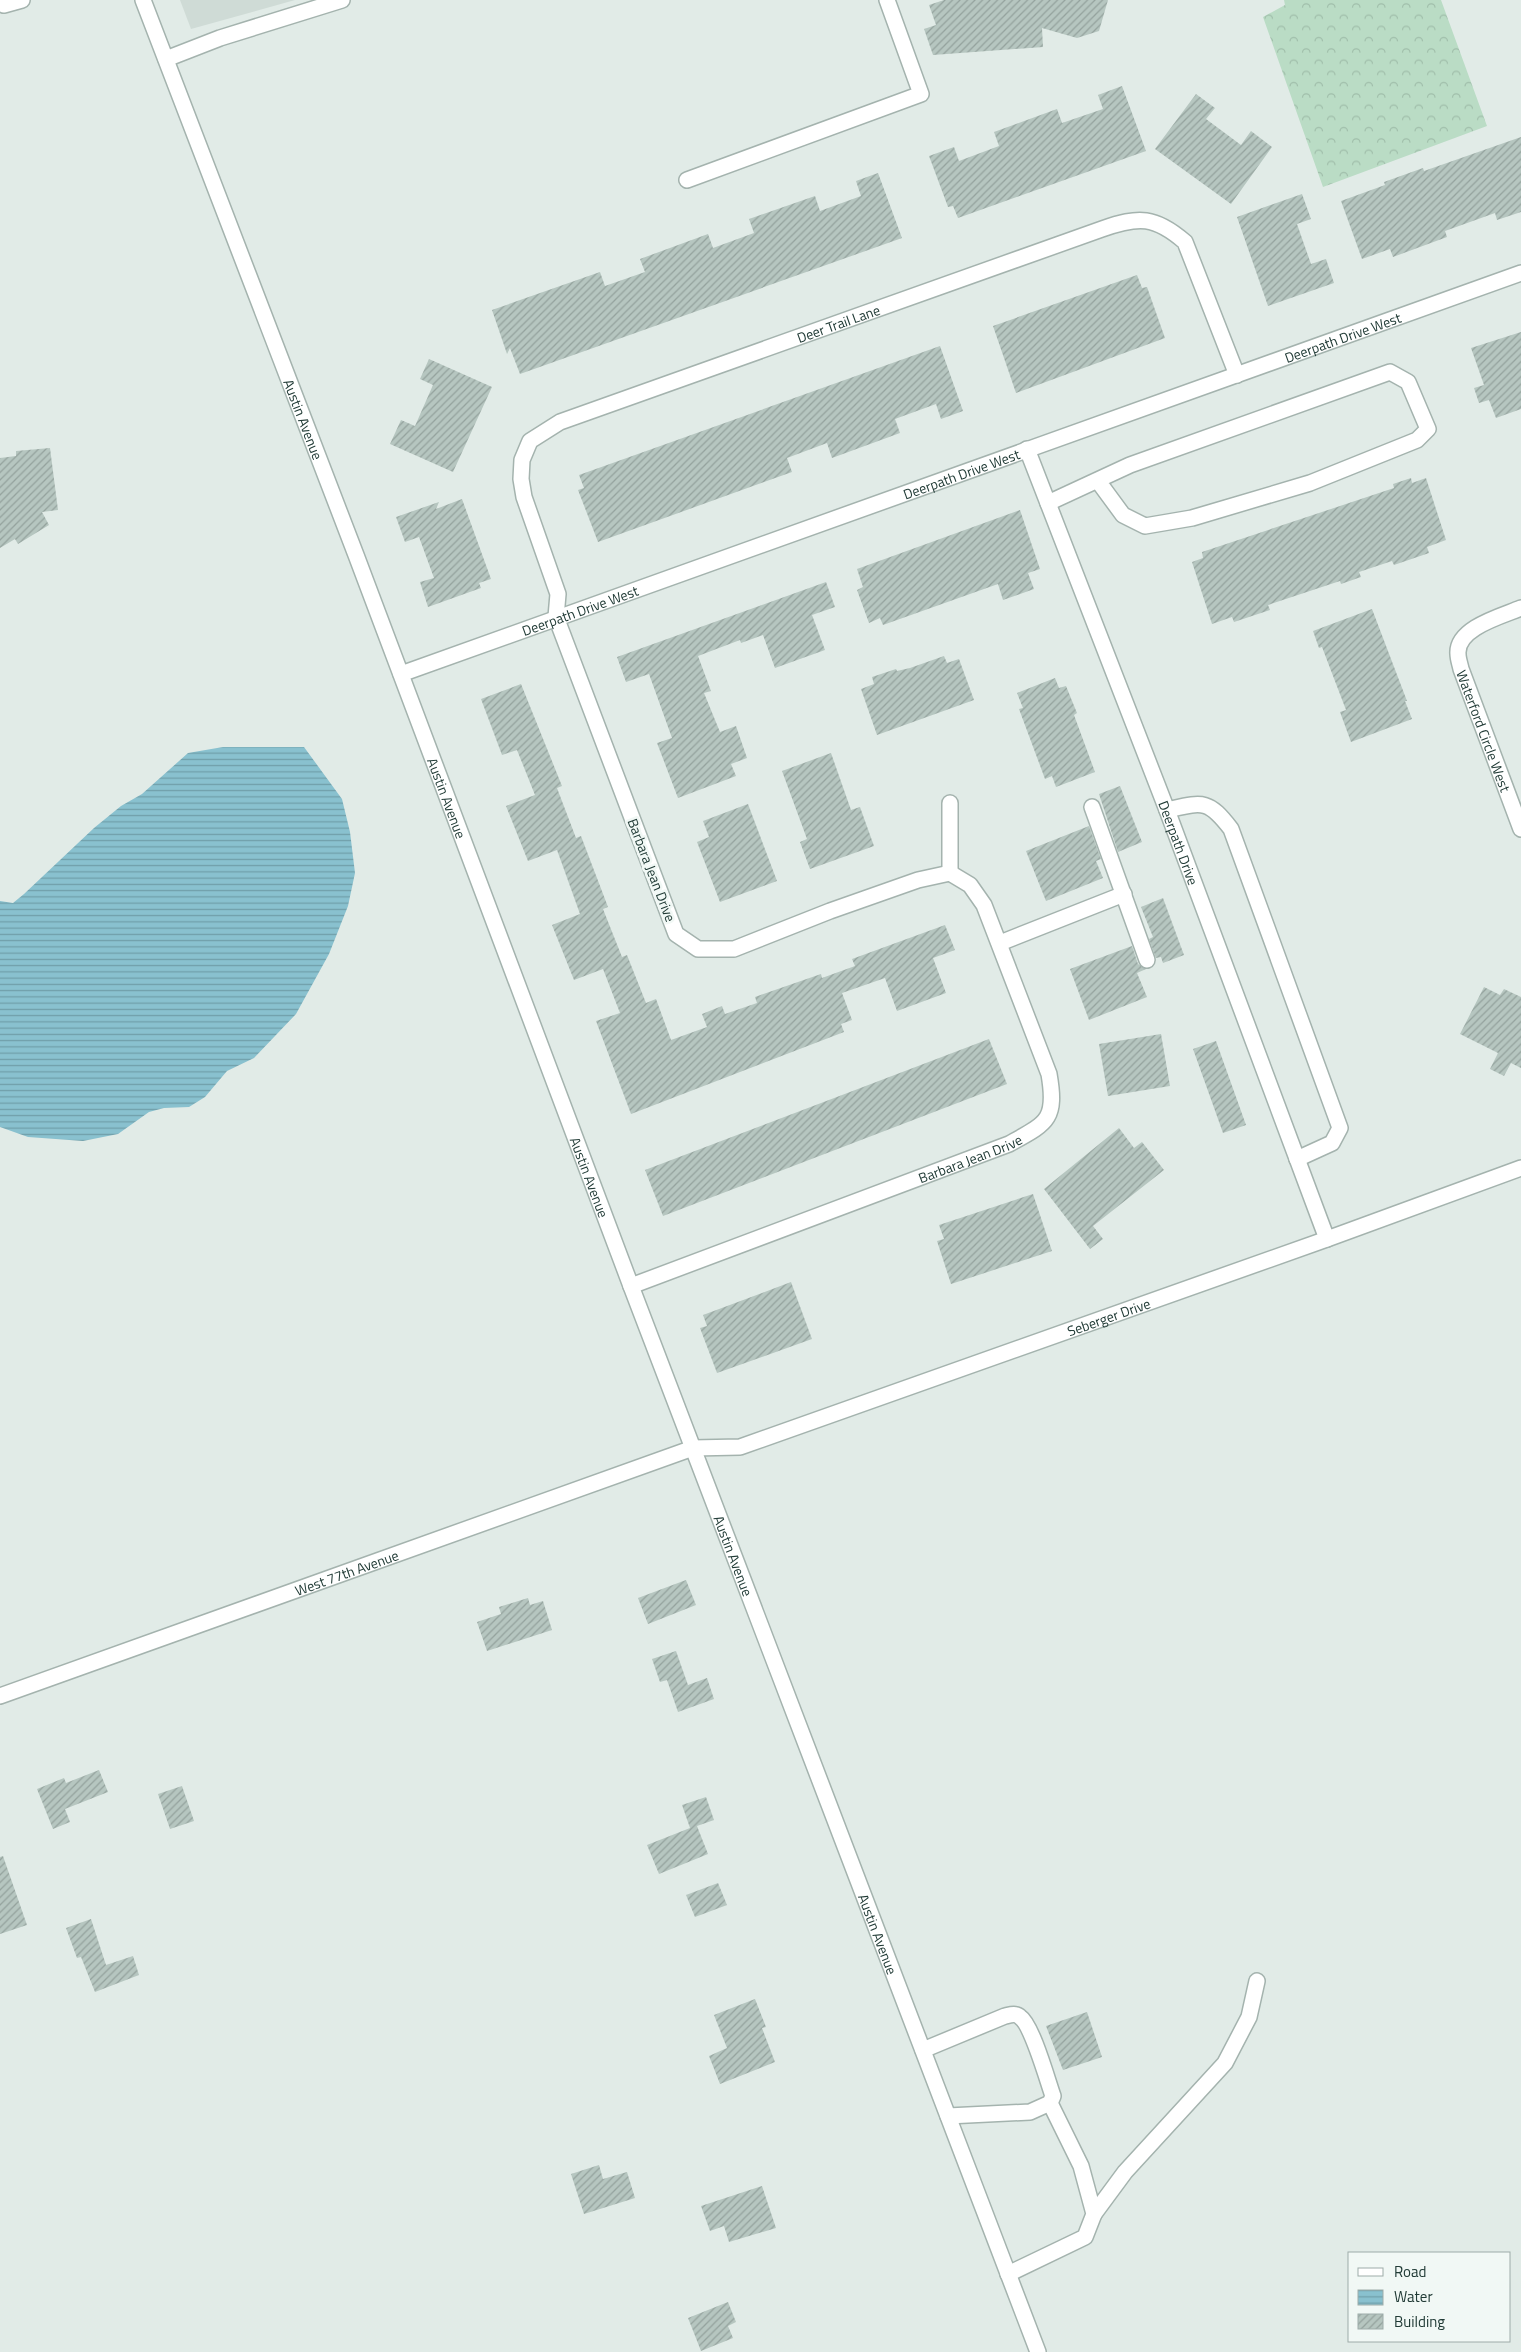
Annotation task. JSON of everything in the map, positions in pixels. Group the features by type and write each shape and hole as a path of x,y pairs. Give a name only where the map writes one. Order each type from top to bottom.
{"street":[{"path":"0,0 4,5 22,0"},
{"name":"Austin Avenue","path":"143,0 1038,2352"},
{"path":"166,59 220,38 342,0"},
{"path":"686,180 921,94 887,0"},
{"name":"Deer Trail Lane","path":"556,617 558,594 524,497 521,479 522,460 530,442 560,422 943,285 1121,222 1142,219 1168,227 1185,242 1237,375"},
{"name":"Deerpath Drive West","path":"401,674 1521,272"},
{"path":"1048,503 1130,465 1390,372 1408,382 1428,429 1417,440 1310,483 1192,518 1145,526 1123,516 1098,481"},
{"name":"Deerpath Drive","path":"1027,449 1167,810 1327,1239"},
{"name":"Waterford Circle West","path":"1521,608 1489,620 1468,632 1458,652 1461,670 1521,830"},
{"name":"Barbara Jean Drive","path":"556,617 676,934 698,949 734,950 830,911 918,880 950,873 970,884 984,905 1000,942 1048,1074 1052,1107 1041,1126 1010,1144 631,1286"},
{"path":"950,803 950,873"},
{"path":"1167,810 1199,803 1217,811 1231,829 1340,1128 1332,1143 1297,1159"},
{"path":"1092,807 1148,960"},
{"path":"1000,942 1124,894"},
{"name":"Seberger Drive","path":"693,1448 740,1447 1327,1239 1521,1168"},
{"name":"West 77th Avenue","path":"0,1696 693,1448"},
{"path":"1008,2274 1085,2237 1094,2214 1125,2172 1225,2062 1249,2017 1257,1981"},
{"path":"923,2050 1005,2016 1016,2014 1021,2017 1031,2034 1053,2096 1050,2103 1030,2112 948,2116"},
{"path":"1050,2103 1081,2166 1094,2214"}],"shaded area":[{"path":"180,0 295,0 191,29"}],"green space":[{"path":"1284,0 1441,0 1487,126 1323,187 1263,17 1285,5"}],"water":[{"path":"223,747 304,747 342,799 350,832 355,873 348,906 329,954 296,1014 254,1058 227,1071 205,1097 189,1107 164,1108 149,1112 118,1134 83,1141 28,1137 0,1127 0,901 13,903 94,828 121,806 142,794 188,753"}],"building":[{"path":"944,0 1108,0 1099,31 1077,38 1042,28 1043,47 933,55 924,29 936,25 929,5"},
{"path":"1122,86 1146,151 958,218 953,206 948,207 929,156 954,147 959,161 999,146 994,132 1057,109 1062,123 1103,109 1098,95"},
{"path":"1196,94 1215,108 1206,119 1241,145 1251,131 1272,147 1231,204 1155,149"},
{"path":"1521,137 1521,212 1497,220 1495,213 1445,231 1447,237 1393,257 1390,249 1362,259 1341,201 1385,185 1384,182 1423,168 1424,171"},
{"path":"878,173 902,238 520,374 510,348 507,354 492,310 600,272 605,286 645,272 640,259 708,234 713,248 754,233 749,219 815,196 820,211 861,196 856,181"},
{"path":"1302,194 1311,219 1297,224 1311,264 1326,259 1334,283 1268,306 1237,217"},
{"path":"1137,275 1142,288 1147,287 1165,338 1016,393 993,326"},
{"path":"1521,332 1521,409 1496,418 1489,400 1479,403 1474,388 1484,385 1471,348"},
{"path":"940,346 963,411 941,419 936,404 895,419 900,433 832,458 827,443 787,458 792,472 598,542 578,490 584,488 579,475"},
{"path":"429,359 492,387 453,472 390,444 401,420 415,426 433,385 420,379"},
{"path":"50,448 58,510 42,512 49,525 18,544 15,539 0,548 0,458 16,456 16,451"},
{"path":"1411,478 1412,483 1426,478 1446,540 1427,547 1429,553 1394,565 1392,561 1359,572 1361,577 1341,584 1340,581 1268,605 1270,610 1234,622 1232,617 1212,624 1192,562 1203,558 1202,552 1394,488 1393,484"},
{"path":"462,499 491,579 479,583 481,588 428,607 420,582 434,578 419,537 405,542 396,517 439,502 436,509"},
{"path":"1020,510 1040,569 1028,573 1034,589 1003,600 998,584 883,625 880,618 869,623 857,590 863,587 857,569"},
{"path":"826,582 835,607 812,615 825,650 775,668 763,635 741,643 740,640 698,656 711,691 704,693 720,732 736,726 747,758 731,764 736,776 678,798 657,743 672,738 649,674 626,682 617,657"},
{"path":"1372,609 1412,719 1351,742 1340,712 1346,710 1322,647 1319,648 1313,631"},
{"path":"944,656 947,663 959,659 974,700 877,735 861,689 874,684 872,677 896,669 897,671 910,668"},
{"path":"1055,678 1059,688 1066,686 1077,713 1074,715 1095,772 1056,787 1052,776 1045,779 1019,709 1023,708 1017,693"},
{"path":"521,684 562,786 557,788 576,838 581,836 608,907 603,909 622,957 627,955 646,1003 656,999 671,1040 707,1027 702,1014 722,1006 725,1014 757,1003 755,997 821,974 822,978 855,966 852,959 945,925 955,950 933,958 946,993 897,1011 885,978 842,993 852,1020 841,1024 844,1032 631,1114 596,1021 620,1013 603,969 574,980 552,925 580,914 557,850 528,861 506,806 535,795 517,750 502,755 481,699"},
{"path":"831,753 851,810 860,807 874,846 810,869 800,842 807,839 782,771"},
{"path":"1120,786 1142,842 1118,852 1099,794"},
{"path":"748,804 777,881 720,902 697,842 709,837 703,821"},
{"path":"1089,826 1101,859 1096,861 1103,878 1046,901 1026,851"},
{"path":"1163,898 1184,955 1163,963 1161,957 1156,958 1149,939 1153,937 1141,907"},
{"path":"1132,946 1138,964 1146,969 1137,973 1147,997 1089,1020 1070,969"},
{"path":"1484,987 1500,995 1504,989 1521,997 1521,1068 1511,1063 1504,1076 1490,1069 1498,1053 1460,1034"},
{"path":"1161,1034 1170,1086 1108,1096 1099,1044"},
{"path":"989,1039 1007,1084 663,1216 645,1170"},
{"path":"1216,1041 1246,1125 1223,1133 1193,1049"},
{"path":"1119,1128 1134,1148 1142,1142 1164,1170 1093,1226 1103,1239 1090,1249 1044,1189"},
{"path":"1033,1194 1052,1251 951,1284 937,1241 944,1239 939,1225"},
{"path":"791,1282 812,1339 717,1373 700,1328 707,1326 703,1315"},
{"path":"686,1580 696,1605 648,1624 638,1598"},
{"path":"528,1598 530,1605 543,1601 552,1630 487,1651 477,1622 501,1614 499,1607"},
{"path":"676,1651 688,1685 707,1678 714,1699 678,1712 667,1680 660,1682 652,1659"},
{"path":"99,1770 108,1792 65,1809 70,1822 53,1829 37,1789 64,1778 66,1783"},
{"path":"182,1786 194,1821 170,1829 158,1794"},
{"path":"706,1797 714,1820 697,1826 708,1854 659,1874 647,1845 690,1828 682,1805"},
{"path":"3,1856 27,1925 0,1934 0,1857"},
{"path":"718,1883 727,1905 695,1917 686,1895"},
{"path":"91,1919 106,1965 133,1956 139,1975 95,1992 81,1957 77,1958 66,1928"},
{"path":"755,1999 766,2027 762,2028 775,2062 720,2084 709,2056 727,2048 714,2015"},
{"path":"1087,2012 1102,2057 1063,2070 1046,2026"},
{"path":"599,2165 603,2179 627,2172 635,2198 584,2214 571,2174"},
{"path":"762,2186 776,2228 729,2242 724,2226 710,2231 701,2206"},
{"path":"728,2302 736,2322 728,2326 733,2338 701,2351 688,2318"}]}
